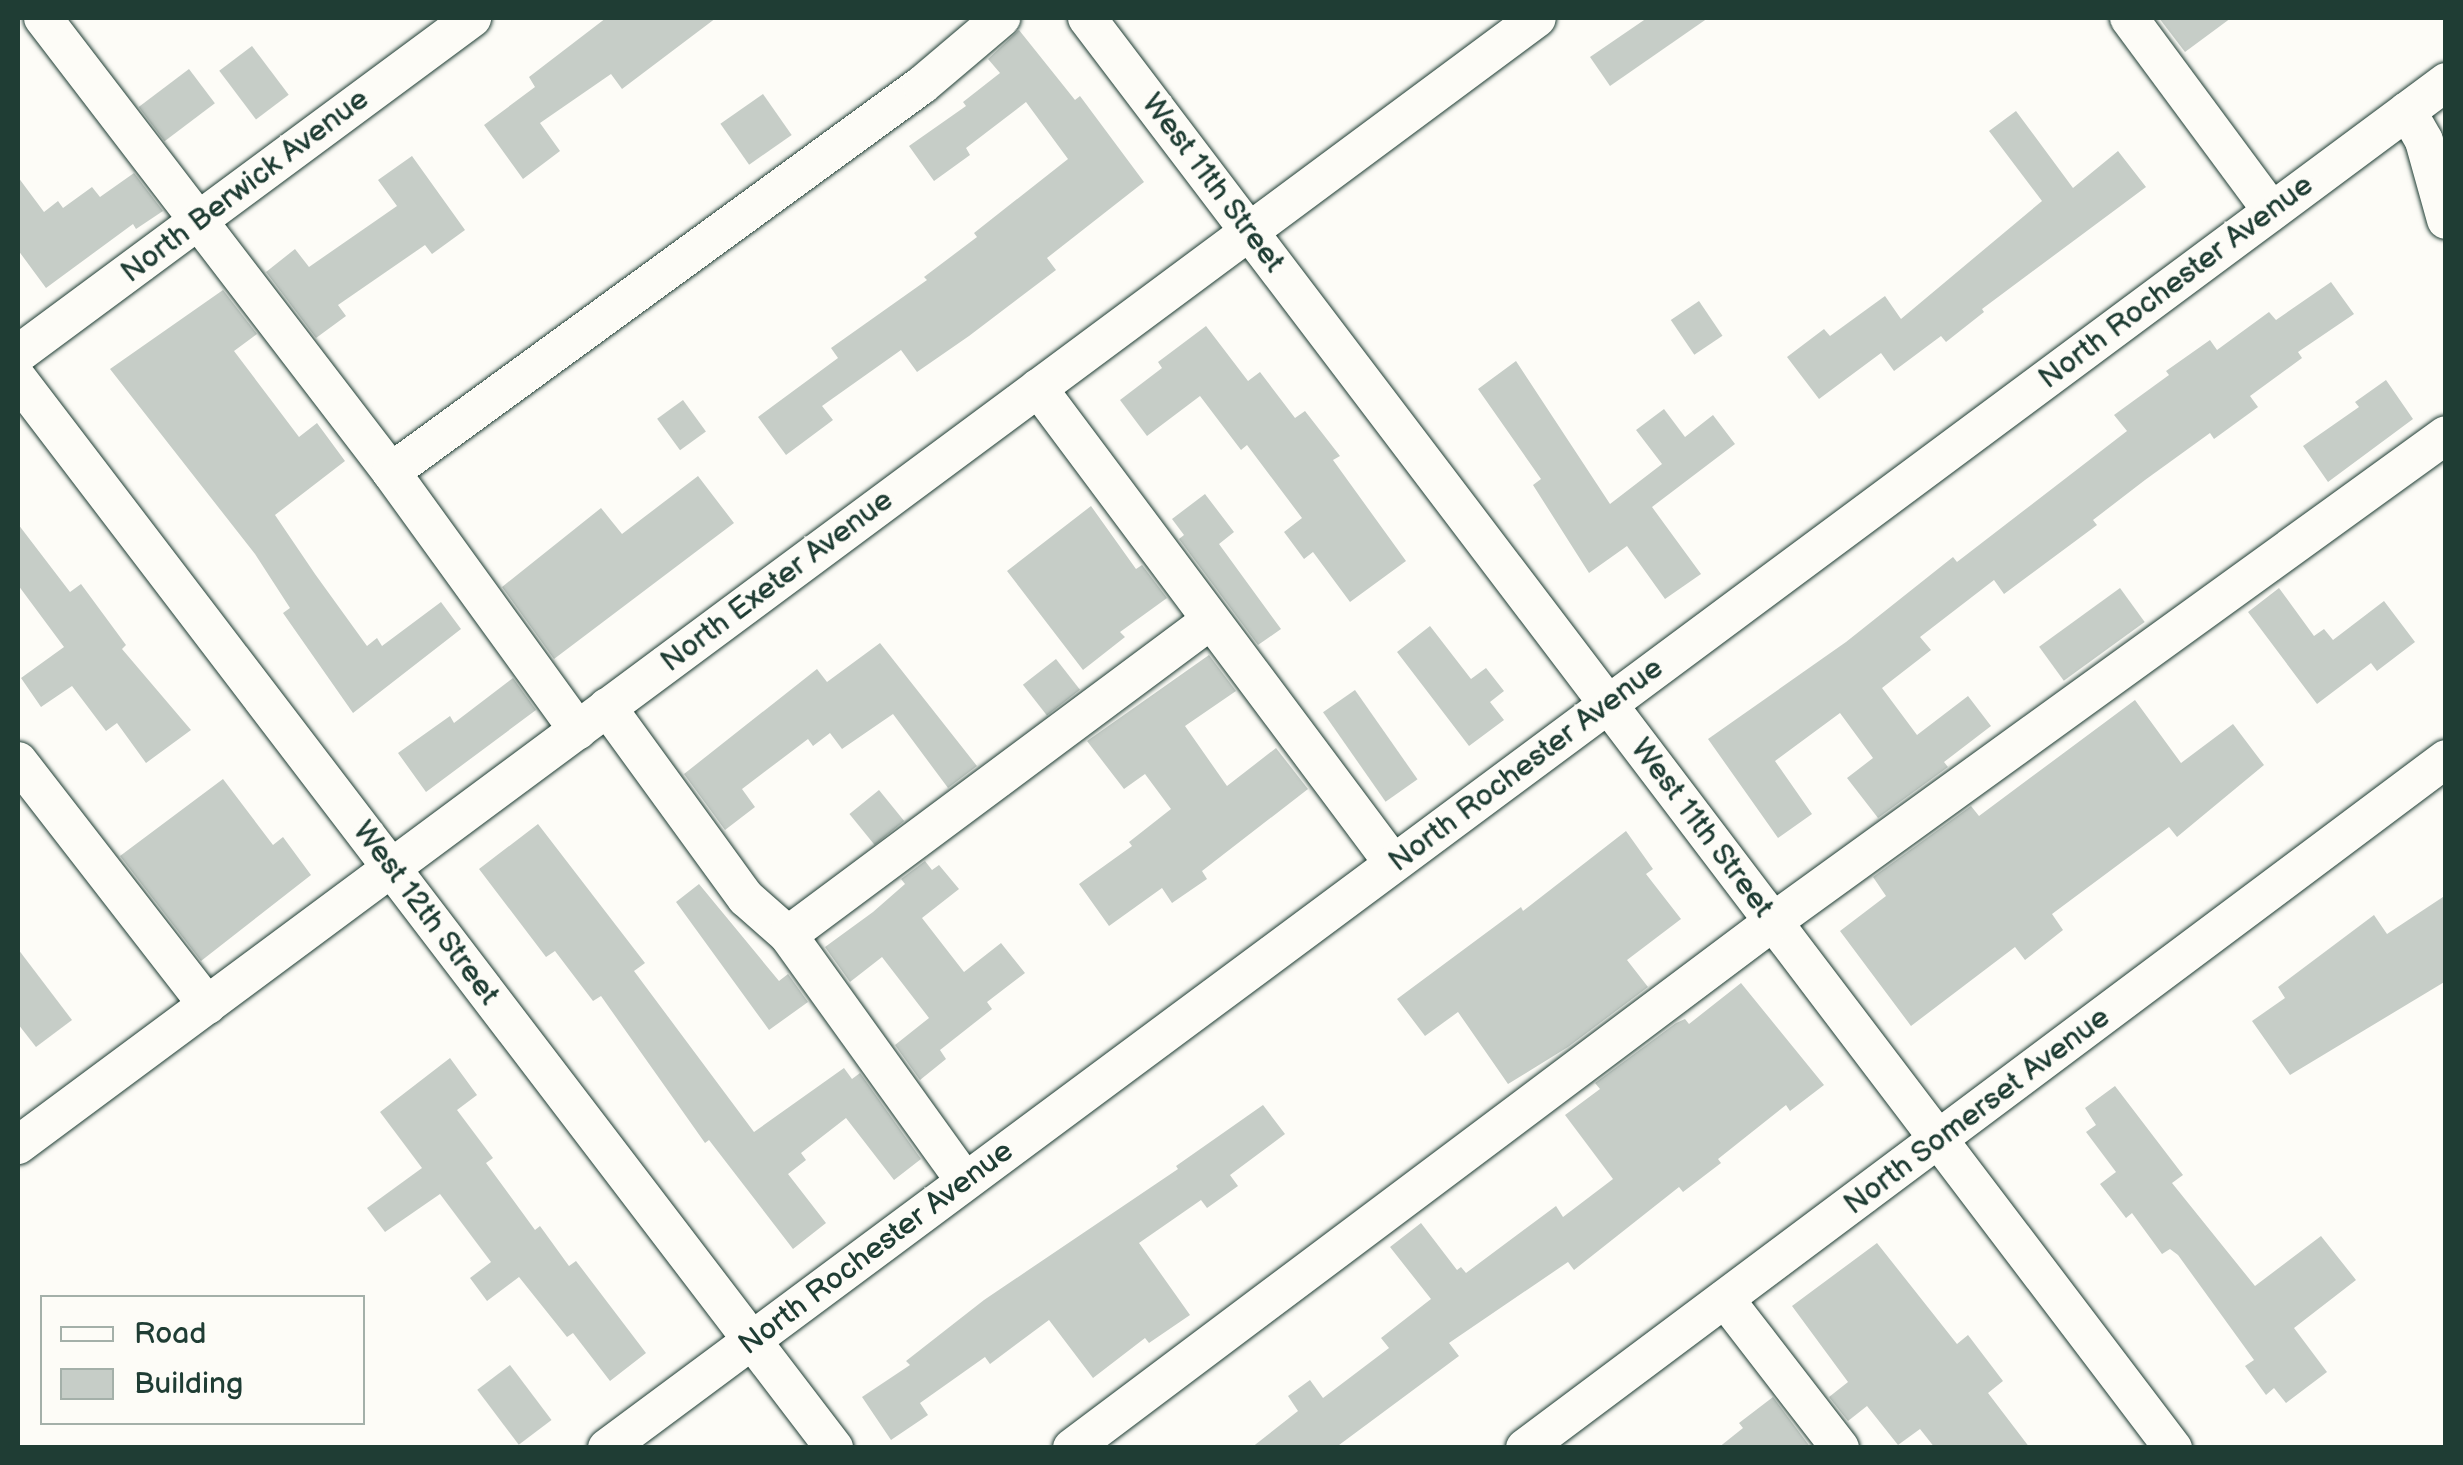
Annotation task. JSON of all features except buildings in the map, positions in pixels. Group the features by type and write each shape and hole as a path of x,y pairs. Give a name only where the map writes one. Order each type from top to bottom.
{"street":[{"path":"43,18 390,472 746,898 788,935 965,1181"},
{"name":"North Berwick Avenue","path":"18,354 472,18"},
{"path":"390,472 922,84 1002,18"},
{"name":"West 11th Street","path":"1086,18 2173,1448"},
{"name":"North Exeter Avenue","path":"18,1145 1537,18"},
{"path":"2129,18 2272,211"},
{"name":"North Rochester Avenue","path":"607,1448 2446,82"},
{"path":"2407,111 2424,141 2446,220"},
{"name":"West 12th Street","path":"18,380 834,1448"},
{"path":"1038,388 1393,864"},
{"path":"1072,1448 1774,921 2446,435"},
{"path":"788,935 1211,620"},
{"path":"18,761 206,1005"},
{"name":"North Somerset Avenue","path":"1525,1448 2437,766"},
{"path":"1725,1299 1840,1448"}]}
